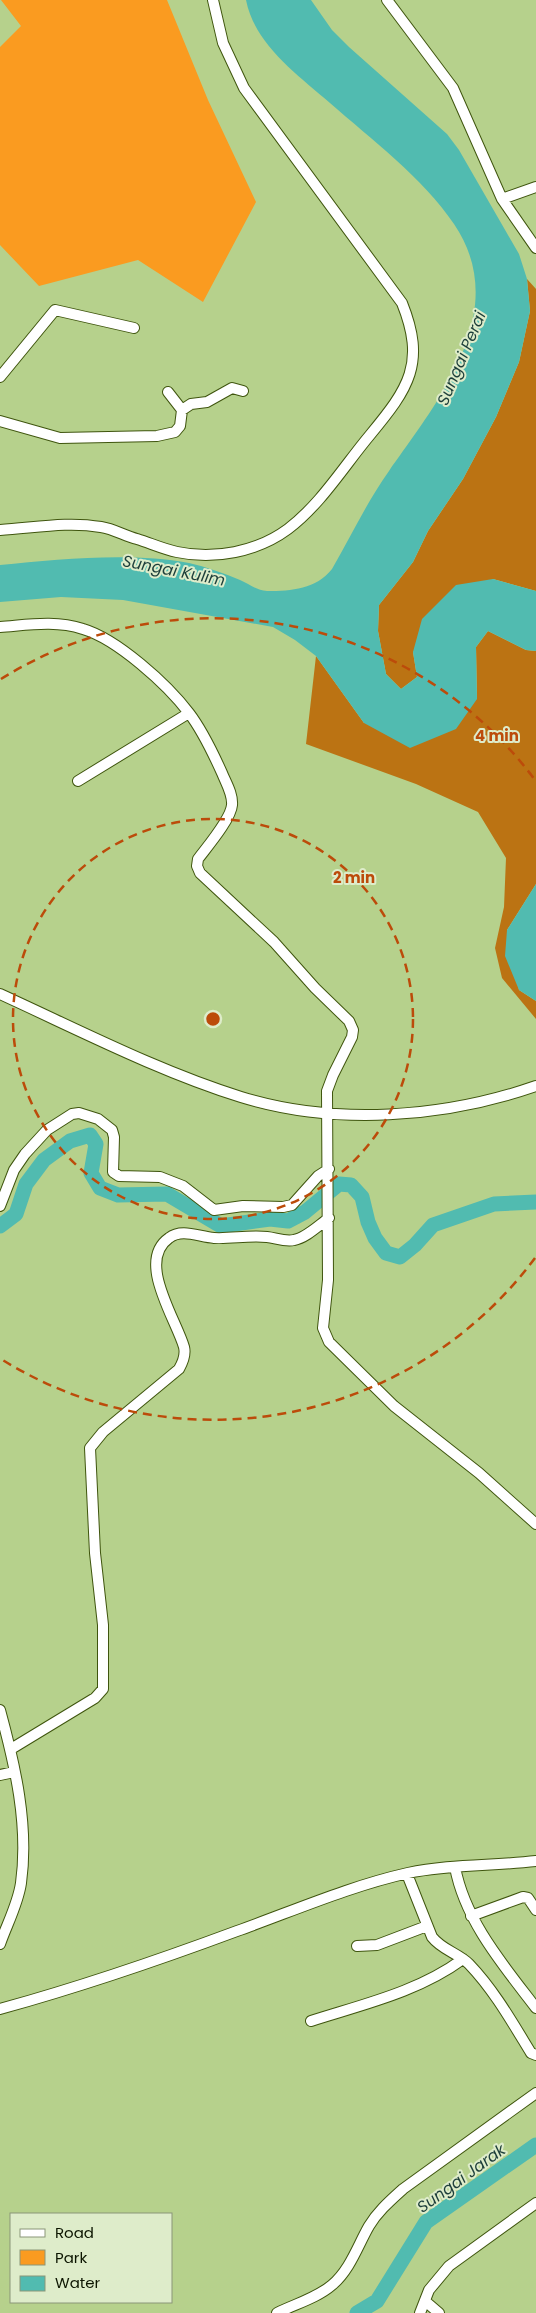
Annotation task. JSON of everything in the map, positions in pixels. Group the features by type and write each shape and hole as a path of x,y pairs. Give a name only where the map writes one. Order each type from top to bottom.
{"street":[{"path":"0,530 44,524 79,524 103,527 177,552 209,555 242,551 288,529 309,511 402,393 413,366 414,343 410,323 402,303 244,88 223,43 213,0"},
{"path":"387,0 453,88 502,199 536,248"},
{"path":"502,199 536,187"},
{"path":"0,377 55,310 134,328"},
{"path":"182,410 191,404 207,402 232,388 243,391"},
{"path":"0,421 60,438 157,436 175,432 180,426 182,410 168,392"},
{"path":"0,627 56,623 84,629 112,644 152,674 189,713 215,758 232,796 232,806 228,815 198,859 197,866 200,873 274,942 315,988 349,1021 353,1030 348,1046 327,1091 329,1173 328,1280 323,1328 329,1342 394,1406 479,1473 536,1524"},
{"path":"78,781 189,713"},
{"path":"0,994 190,1079 243,1098 298,1109 389,1115 449,1108 503,1098 536,1086"},
{"path":"0,1206 14,1170 25,1154 47,1130 72,1114 79,1113 98,1119 112,1130 114,1137 113,1172 119,1176 160,1177 183,1186 214,1210 243,1206 283,1207 292,1205 318,1176 329,1173"},
{"path":"11,1749 95,1698 103,1689 103,1625 95,1553 90,1448 103,1432 179,1369 184,1361 184,1348 164,1300 158,1276 158,1255 162,1243 173,1235 185,1233 215,1238 252,1236 295,1240 329,1213"},
{"path":"0,1710 11,1749 24,1824 21,1884 0,1944"},
{"path":"0,1775 14,1772"},
{"path":"0,2009 133,1968 359,1888 407,1874 441,1868 536,1861"},
{"path":"454,1867 457,1882 471,1916 536,2008"},
{"path":"407,1874 427,1926 438,1945 463,1959 503,2007 531,2053 536,2055"},
{"path":"471,1916 523,1897 528,1898 536,1910"},
{"path":"357,1946 378,1945 427,1926"},
{"path":"312,2022 386,1998 421,1984 463,1959"},
{"path":"277,2313 318,2294 332,2285 342,2275 374,2220 392,2199 403,2189 536,2093"},
{"path":"420,2313 429,2290 449,2266 536,2203"},
{"path":"426,2300 439,2313"}],"green space":[{"path":"1,0 167,0 208,100 256,202 203,302 138,260 39,286 0,245 0,47 21,26"}],"shaded area":[{"path":"527,279 536,289 536,591 493,579 413,652 417,677 401,689 386,674 378,631 379,605 413,562 428,531 463,479 496,417 519,362 530,311"},
{"path":"488,631 526,650 536,651 536,884 507,930 519,990 536,1001 536,1019 502,978 495,948 504,907 506,858 478,812 416,784 306,744 316,656 364,723 477,699 476,647"}],"water":[{"path":"246,0 311,0 332,30 349,47 447,134 459,150 519,254 527,279 530,311 519,362 496,417 463,479 428,531 413,562 379,605 378,631 386,674 401,689 417,677 413,652 422,619 456,585 493,579 536,591 536,651 526,650 488,631 476,647 477,699 456,729 410,748 364,723 316,656 295,640 273,627 123,600 61,597 0,602 0,565 70,559 119,557 189,563 202,566 267,591 303,588 319,581 332,569 373,495 447,385 462,354 472,322 476,289 470,257 454,224 412,175 279,58 258,31"},
{"path":"536,884 536,1001 519,990 505,956 507,930"}],"waterway":[{"path":"0,1226 16,1214 26,1184 44,1160 70,1141 90,1135 96,1144 91,1173 100,1188 118,1195 167,1194 221,1226 270,1219 288,1221 305,1212 339,1184 351,1185 362,1197 368,1222 375,1238 386,1253 400,1257 415,1245 433,1225 494,1204 536,1202"},
{"name":"Sungai Jarak","path":"357,2313 377,2301 426,2222 536,2145"}],"water label":[{"name":"Sungai Perai","path":"461,358"},
{"name":"Sungai Kulim","path":"174,570"}]}
